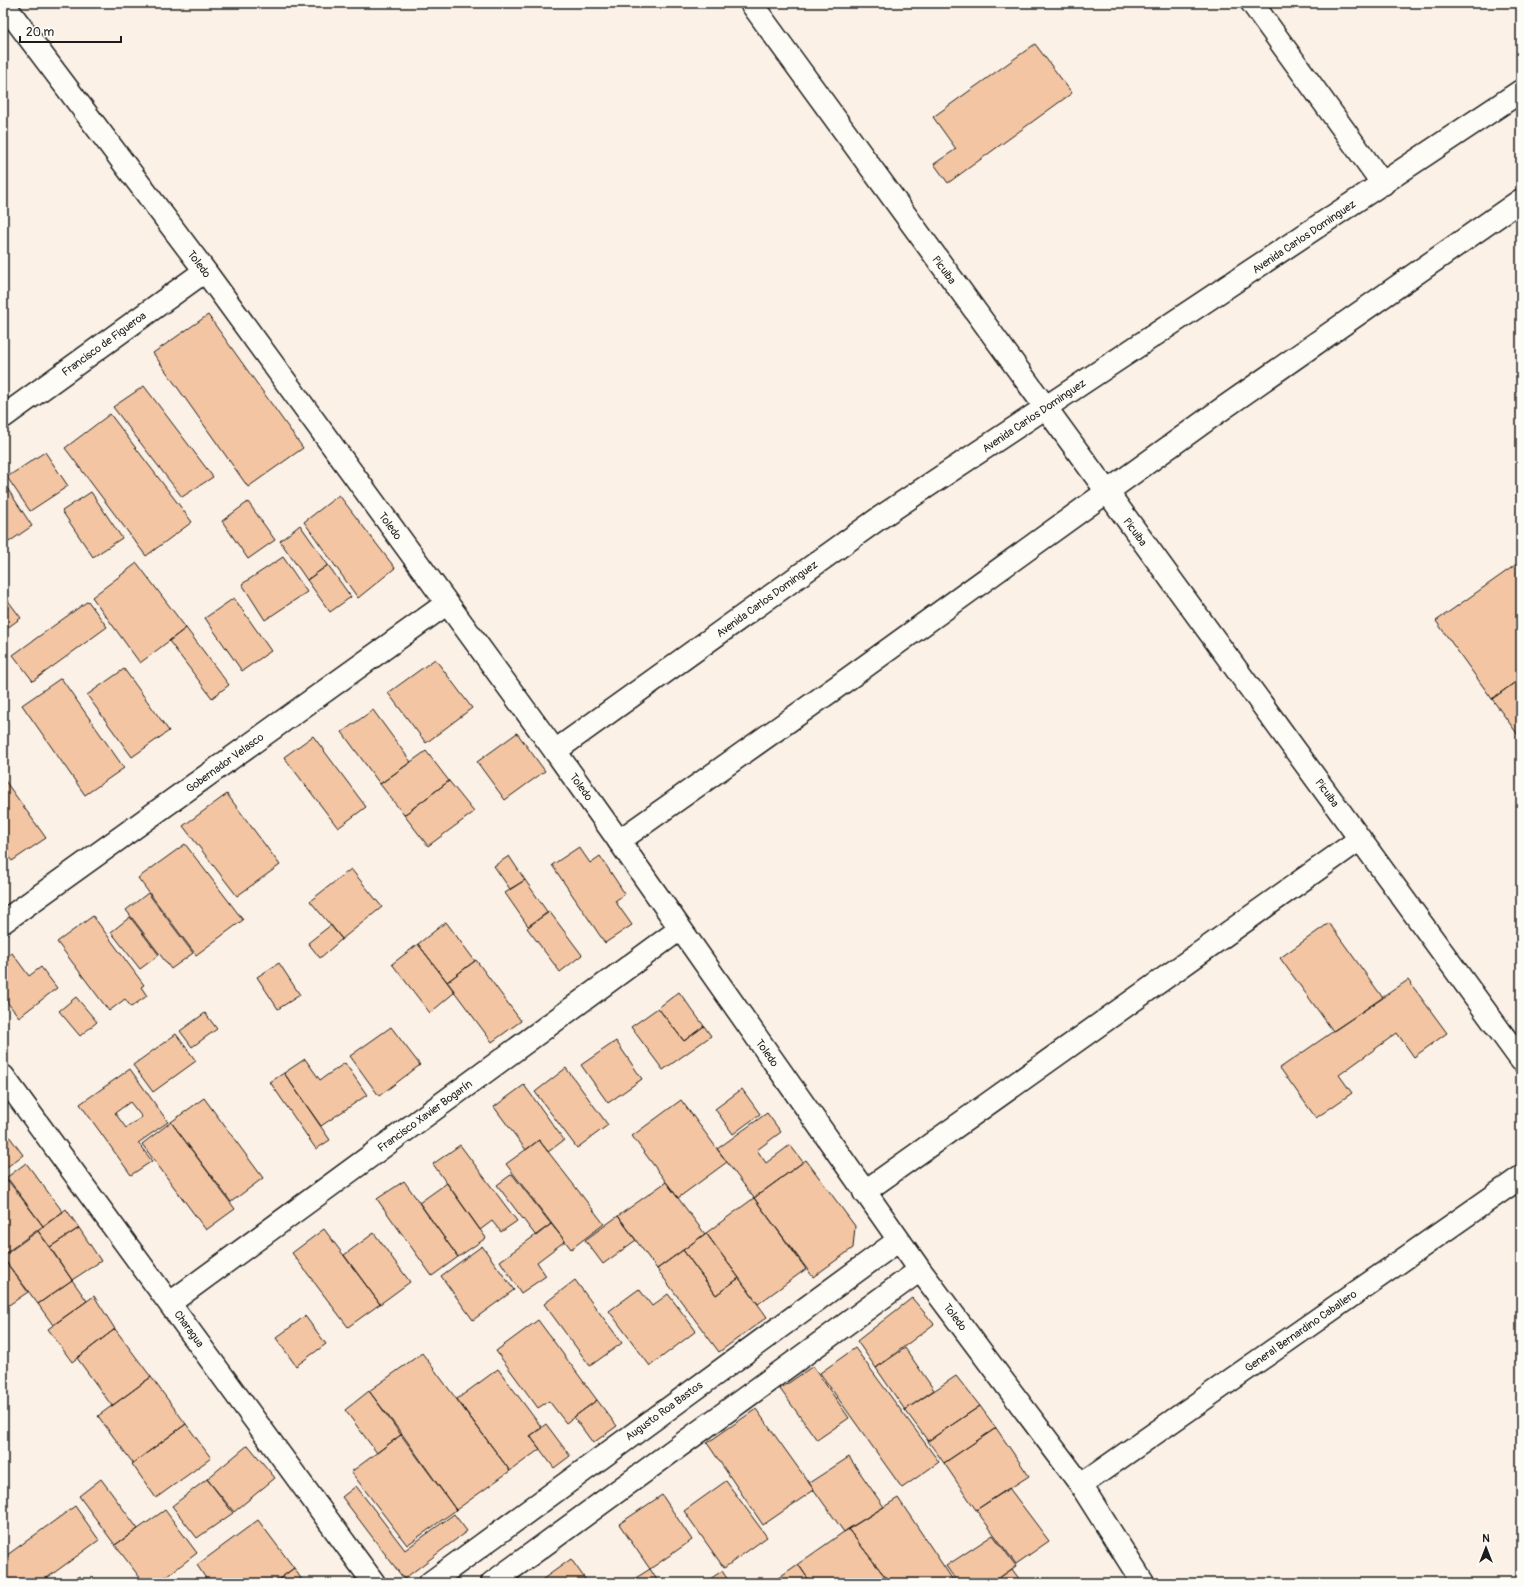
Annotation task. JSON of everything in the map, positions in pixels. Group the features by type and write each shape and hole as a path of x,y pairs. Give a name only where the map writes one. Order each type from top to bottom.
{"street":[{"name":"Toledo","path":"3,3 205,271 446,604 555,751 864,1192 920,1270 1081,1485 1143,1583"},
{"name":"Picuiba","path":"750,3 1521,1060"},
{"path":"1252,3 1383,184"},
{"name":"Avenida Carlos Dominguez","path":"555,751 878,519 1521,91"},
{"path":"619,841 1361,311 1521,200"},
{"name":"Francisco de Figueroa","path":"3,416 205,271"},
{"name":"Gobernador Velasco","path":"3,922 446,604"},
{"path":"864,1192 1360,839"},
{"name":"Francisco Xavier Bogarín","path":"170,1303 680,929"},
{"name":"Charagua","path":"3,1076 374,1583"},
{"name":"General Bernardino Caballero","path":"1081,1485 1521,1177"},
{"name":"Augusto Roa Bastos","path":"430,1583 899,1240"},
{"path":"492,1583 920,1270"}],"building":[{"path":"1035,44 1072,93 948,183 934,164 956,149 933,117"},
{"path":"208,315 303,448 248,487 153,353"},
{"path":"144,386 213,477 182,497 113,407"},
{"path":"110,414 192,522 146,556 65,448"},
{"path":"45,452 68,486 30,511 7,477"},
{"path":"7,488 32,526 3,546 3,491"},
{"path":"91,492 122,538 93,557 62,511"},
{"path":"339,495 395,568 358,598 304,522"},
{"path":"248,502 275,540 248,559 222,521"},
{"path":"300,525 328,565 307,580 280,541"},
{"path":"283,557 307,592 265,620 242,584"},
{"path":"1521,561 1521,678 1492,699 1436,621"},
{"path":"137,563 186,628 140,663 92,597"},
{"path":"328,565 351,597 330,612 307,580"},
{"path":"3,594 21,618 3,631"},
{"path":"234,598 271,651 242,671 205,618"},
{"path":"88,601 107,627 33,681 13,655"},
{"path":"186,628 229,685 212,698 169,641"},
{"path":"435,659 472,708 426,743 388,693"},
{"path":"124,669 169,731 132,757 87,695"},
{"path":"61,678 124,768 85,795 22,705"},
{"path":"1521,678 1521,739 1492,699"},
{"path":"373,710 411,762 380,784 342,732"},
{"path":"517,733 545,771 505,800 477,762"},
{"path":"313,736 366,807 338,828 284,757"},
{"path":"426,751 449,781 404,815 380,784"},
{"path":"3,778 46,838 12,861 3,849"},
{"path":"449,781 474,812 428,846 404,815"},
{"path":"227,794 280,865 237,896 183,826"},
{"path":"185,844 243,920 196,955 138,878"},
{"path":"579,847 590,863 600,856 625,894 615,901 632,925 605,943 552,865"},
{"path":"509,856 525,880 510,889 494,866"},
{"path":"351,869 382,907 342,939 310,901"},
{"path":"525,880 548,913 528,926 505,893"},
{"path":"148,893 193,953 171,969 126,910"},
{"path":"549,911 582,955 560,972 527,928"},
{"path":"93,916 144,985 141,987 147,996 131,1007 125,999 109,1011 57,942"},
{"path":"130,917 159,955 140,969 111,932"},
{"path":"446,922 475,961 447,982 418,944"},
{"path":"1329,923 1383,998 1333,1031 1280,958"},
{"path":"331,925 342,939 320,958 308,943"},
{"path":"418,944 455,992 430,1013 392,964"},
{"path":"12,953 29,976 41,967 57,988 19,1017 3,997 3,959"},
{"path":"476,960 521,1021 492,1042 447,982"},
{"path":"279,963 300,995 278,1009 257,977"},
{"path":"1408,980 1447,1033 1414,1057 1397,1033 1339,1075 1352,1093 1316,1118 1280,1068"},
{"path":"679,992 704,1026 684,1041 658,1008"},
{"path":"76,997 97,1022 80,1036 59,1011"},
{"path":"658,1008 684,1041 704,1026 711,1036 663,1070 631,1027"},
{"path":"205,1013 217,1029 192,1047 180,1031"},
{"path":"391,1027 420,1065 379,1096 350,1056"},
{"path":"176,1034 196,1061 153,1092 133,1065"},
{"path":"616,1041 642,1079 608,1103 581,1065"},
{"path":"305,1059 320,1080 345,1063 367,1095 321,1126 284,1073"},
{"path":"566,1068 608,1125 577,1148 535,1092"},
{"path":"130,1069 168,1122 138,1143 152,1161 131,1175 80,1104","holes":["130,1102 142,1117 126,1128 115,1113"]},
{"path":"284,1073 330,1140 316,1149 270,1082"},
{"path":"524,1085 564,1140 548,1152 539,1140 526,1150 494,1107"},
{"path":"742,1089 760,1114 733,1134 715,1109"},
{"path":"204,1098 263,1178 231,1202 171,1122"},
{"path":"681,1100 727,1162 678,1198 632,1136"},
{"path":"767,1113 781,1132 757,1150 766,1163 790,1145 803,1162 754,1198 717,1149"},
{"path":"171,1122 235,1209 206,1230 142,1144"},
{"path":"3,1128 23,1155 3,1170"},
{"path":"539,1140 604,1224 571,1249 506,1164"},
{"path":"460,1145 517,1221 501,1232 492,1221 480,1230 433,1164"},
{"path":"806,1160 855,1226 853,1248 813,1277 754,1198"},
{"path":"26,1163 63,1212 43,1226 6,1178"},
{"path":"512,1174 551,1224 536,1236 497,1185"},
{"path":"9,1180 43,1226 3,1255 3,1185"},
{"path":"404,1181 458,1257 432,1276 377,1199"},
{"path":"666,1182 705,1234 657,1269 618,1216"},
{"path":"447,1183 486,1238 458,1257 419,1203"},
{"path":"754,1198 806,1269 758,1304 706,1233"},
{"path":"66,1209 79,1228 50,1247 38,1231"},
{"path":"618,1216 636,1240 603,1264 585,1240"},
{"path":"551,1224 565,1241 537,1262 546,1276 521,1293 500,1261"},
{"path":"79,1228 101,1261 72,1280 50,1247"},
{"path":"324,1229 380,1304 348,1327 292,1253"},
{"path":"38,1231 72,1280 38,1304 3,1256"},
{"path":"374,1233 410,1282 380,1304 344,1255"},
{"path":"706,1233 739,1278 716,1295 683,1250"},
{"path":"482,1246 514,1290 473,1320 441,1276"},
{"path":"683,1250 716,1295 739,1278 767,1317 719,1352 657,1269"},
{"path":"3,1258 28,1292 3,1309"},
{"path":"72,1280 87,1301 53,1325 38,1304"},
{"path":"575,1280 622,1343 590,1366 544,1304"},
{"path":"639,1289 652,1306 668,1294 696,1331 650,1366 609,1311"},
{"path":"94,1296 115,1329 72,1362 48,1329"},
{"path":"912,1298 934,1324 876,1368 857,1341"},
{"path":"305,1316 326,1344 296,1366 276,1338"},
{"path":"538,1320 597,1400 566,1423 549,1401 538,1408 496,1351"},
{"path":"115,1329 151,1377 112,1406 77,1358"},
{"path":"855,1348 939,1462 902,1488 820,1373"},
{"path":"905,1348 934,1390 905,1410 876,1368"},
{"path":"422,1353 510,1471 456,1510 369,1391"},
{"path":"813,1366 849,1418 817,1440 780,1389"},
{"path":"498,1369 542,1428 530,1436 540,1449 510,1471 457,1399"},
{"path":"956,1376 980,1406 928,1441 905,1410"},
{"path":"151,1377 186,1424 133,1463 98,1416"},
{"path":"369,1391 402,1434 377,1453 345,1410"},
{"path":"597,1400 617,1426 593,1443 574,1417"},
{"path":"980,1406 996,1428 944,1463 928,1441"},
{"path":"756,1409 814,1490 763,1525 707,1443"},
{"path":"186,1424 211,1458 156,1498 132,1464"},
{"path":"546,1424 570,1456 554,1468 530,1436"},
{"path":"996,1428 1029,1476 976,1510 944,1463"},
{"path":"402,1434 456,1510 407,1545 351,1472"},
{"path":"248,1445 275,1478 234,1512 207,1479"},
{"path":"849,1457 884,1507 844,1532 809,1483"},
{"path":"101,1479 138,1529 115,1545 79,1496"},
{"path":"207,1479 233,1513 197,1538 172,1506"},
{"path":"726,1481 767,1537 724,1568 684,1511"},
{"path":"356,1486 405,1550 454,1514 467,1531 404,1579 342,1497"},
{"path":"1009,1488 1049,1541 1016,1564 976,1510"},
{"path":"662,1495 692,1540 650,1569 619,1524"},
{"path":"898,1498 955,1583 890,1583 848,1529"},
{"path":"75,1506 99,1540 40,1583 3,1583 3,1558"},
{"path":"165,1510 197,1553 158,1583 144,1583 115,1545"},
{"path":"258,1520 294,1568 274,1583 209,1583 197,1565"},
{"path":"848,1529 890,1583 811,1583 798,1564"},
{"path":"993,1535 1016,1566 992,1583 958,1583 946,1566"},
{"path":"571,1559 588,1583 539,1582"},
{"path":"798,1564 811,1583 771,1583"},
{"path":"294,1568 304,1583 274,1583"},
{"path":"650,1569 659,1583 628,1583"},
{"path":"1012,1569 1022,1583 992,1583"},
{"path":"722,1571 730,1583 704,1583"},
{"path":"80,1576 85,1583 70,1583"}]}
